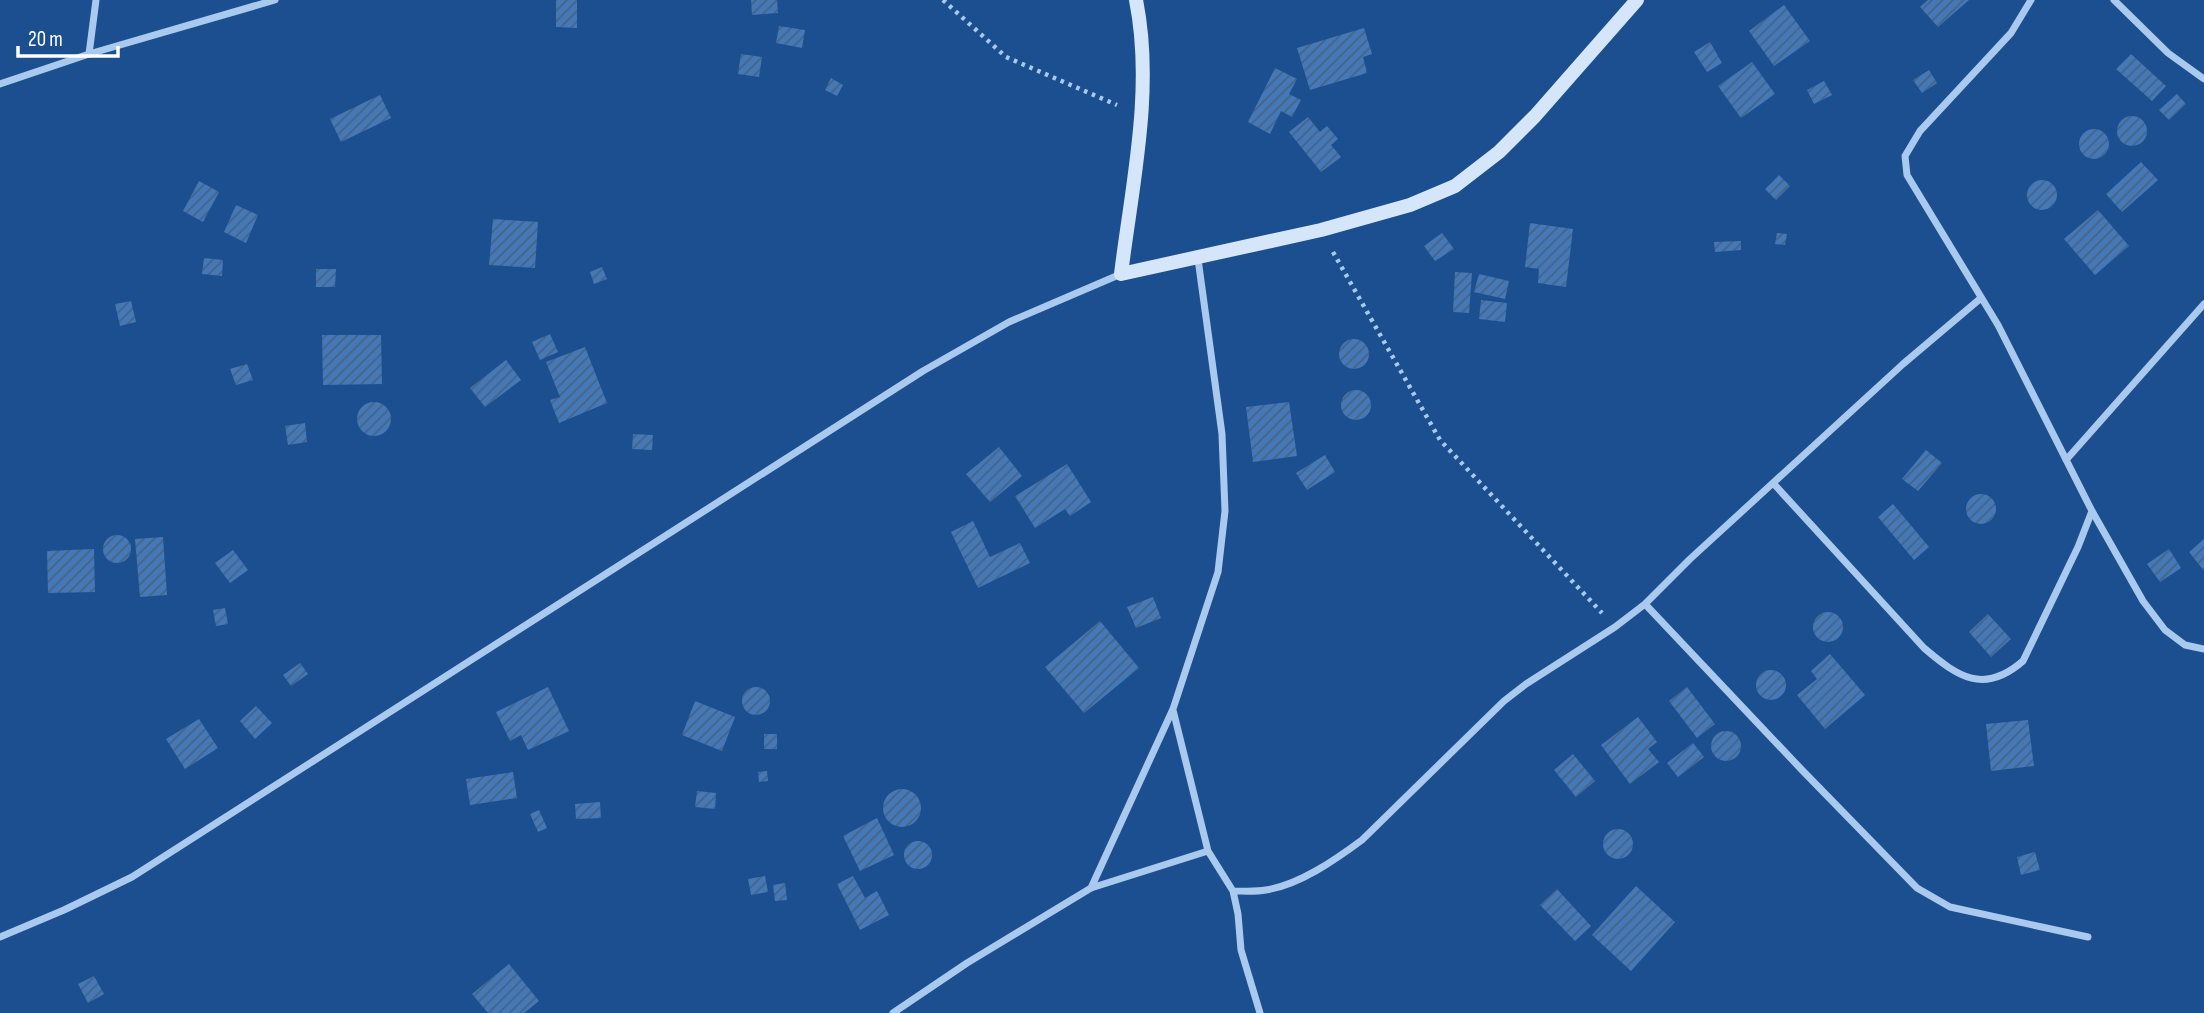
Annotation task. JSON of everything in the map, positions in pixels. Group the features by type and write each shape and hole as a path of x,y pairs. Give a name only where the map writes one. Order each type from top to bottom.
{"street":[{"path":"89,54 96,0"},
{"path":"0,84 89,54 275,0"},
{"path":"1121,274 1141,115 1142,29 1136,0"},
{"path":"0,937 132,877 923,371 1009,321 1121,274 1321,230 1410,205 1455,186 1499,152 1535,116 1637,0"},
{"path":"2031,0 2011,33 1920,131 1905,156 1907,175 1998,325 2130,580 2165,630 2185,645 2204,649"},
{"path":"2114,0 2168,53 2204,79"},
{"path":"1091,888 1173,709 1218,572 1225,511 1222,434 1198,259"},
{"path":"1233,891 1264,891 1280,887 1344,853 1362,840 1504,701 1645,604 1903,364 1981,298"},
{"path":"2066,460 2204,304"},
{"path":"1773,483 1924,648 1947,667 1973,680 1997,679 2023,661 2078,547 2092,510"},
{"path":"1645,604 1917,888 1950,907 2088,937"},
{"path":"1173,709 1208,850 1233,891 1241,950 1260,1013"},
{"path":"893,1013 967,963 1091,888 1208,850"}],"path":[{"path":"943,0 1006,57 1141,115"},
{"path":"1321,230 1440,440 1615,627"}],"building":[{"path":"556,0 577,0 577,28 556,27"},
{"path":"751,0 777,0 778,13 752,15"},
{"path":"1928,0 1969,0 1938,27 1920,7"},
{"path":"1784,5 1810,41 1774,66 1749,31"},
{"path":"779,26 805,30 802,48 776,43"},
{"path":"1364,28 1372,54 1363,57 1367,73 1310,90 1297,48"},
{"path":"1710,42 1722,63 1707,72 1694,52"},
{"path":"741,54 762,57 759,77 738,74"},
{"path":"2131,54 2166,86 2152,101 2116,69"},
{"path":"1752,62 1775,94 1741,118 1718,86"},
{"path":"1275,68 1297,79 1289,94 1301,100 1292,117 1281,111 1270,134 1248,122"},
{"path":"1929,70 1937,83 1922,93 1913,80"},
{"path":"831,78 843,85 837,96 825,90"},
{"path":"1824,81 1832,95 1814,104 1807,90"},
{"path":"2177,94 2186,104 2169,120 2159,110"},
{"path":"380,95 391,118 341,142 330,119"},
{"path":"2132,116 2143,120 2147,131 2143,142 2132,146 2121,142 2117,131 2121,120"},
{"path":"1308,117 1320,132 1327,126 1338,139 1331,145 1341,157 1321,172 1289,132"},
{"path":"2094,129 2105,133 2109,144 2105,155 2094,159 2083,155 2079,144 2083,133"},
{"path":"2141,162 2158,180 2122,212 2106,194"},
{"path":"1779,175 1790,186 1776,200 1765,189"},
{"path":"2042,180 2053,184 2057,195 2053,206 2042,210 2031,206 2027,195 2031,184"},
{"path":"199,181 219,192 203,222 183,211"},
{"path":"236,205 258,215 246,243 224,232"},
{"path":"2098,210 2129,246 2095,275 2064,239"},
{"path":"493,219 538,222 535,268 489,265"},
{"path":"1530,223 1573,229 1566,287 1538,283 1539,269 1525,267"},
{"path":"1442,233 1454,249 1435,261 1424,246"},
{"path":"1777,233 1787,234 1785,245 1775,244"},
{"path":"1741,241 1741,250 1715,252 1714,242"},
{"path":"204,258 223,260 222,276 202,274"},
{"path":"602,267 607,279 594,284 590,272"},
{"path":"316,269 336,269 335,287 316,287"},
{"path":"1455,272 1472,273 1469,313 1453,312"},
{"path":"1479,274 1509,281 1505,299 1474,292"},
{"path":"1481,300 1507,303 1505,322 1479,319"},
{"path":"131,301 136,322 120,326 115,304"},
{"path":"550,334 558,352 540,360 532,342"},
{"path":"322,335 381,335 382,384 323,385"},
{"path":"1354,339 1360,340 1368,348 1368,360 1360,368 1354,369 1348,368 1340,360 1339,354 1340,348 1348,340"},
{"path":"585,347 607,403 559,423 550,400 560,397 546,362"},
{"path":"506,360 521,380 485,407 470,388"},
{"path":"247,364 253,380 236,385 230,369"},
{"path":"1356,390 1362,391 1370,399 1370,411 1362,419 1356,420 1350,419 1342,411 1341,405 1342,399 1350,391"},
{"path":"374,402 386,407 391,419 386,431 374,436 362,431 357,419 362,407"},
{"path":"1289,402 1297,456 1253,462 1246,407"},
{"path":"305,423 307,442 288,445 285,426"},
{"path":"633,434 653,435 652,450 632,449"},
{"path":"999,447 1022,476 990,502 966,474"},
{"path":"1926,450 1942,463 1918,491 1902,479"},
{"path":"1325,455 1335,472 1307,490 1296,473"},
{"path":"1067,464 1091,502 1070,516 1065,509 1035,528 1015,496"},
{"path":"1981,494 1992,498 1996,509 1992,520 1981,524 1970,520 1966,509 1970,498"},
{"path":"1893,504 1929,547 1914,560 1878,517"},
{"path":"973,521 990,557 1020,543 1030,563 978,588 951,532"},
{"path":"117,535 127,539 131,549 127,559 117,563 107,559 103,549 107,539"},
{"path":"163,537 167,595 140,597 135,539"},
{"path":"2204,539 2204,571 2189,552"},
{"path":"94,549 95,592 48,593 47,551"},
{"path":"2169,549 2181,568 2160,582 2147,564"},
{"path":"233,550 248,570 230,583 215,563"},
{"path":"1153,597 1161,618 1136,628 1127,607"},
{"path":"225,608 228,624 216,626 213,610"},
{"path":"1828,612 1839,616 1843,627 1839,638 1828,642 1817,638 1813,627 1817,616"},
{"path":"1988,614 2011,639 1991,657 1969,632"},
{"path":"1100,621 1139,668 1084,713 1045,667"},
{"path":"1830,654 1865,695 1825,729 1797,695 1817,679 1811,671"},
{"path":"300,663 308,674 291,686 283,675"},
{"path":"1771,670 1782,674 1786,685 1782,696 1771,700 1760,696 1756,685 1760,674"},
{"path":"548,687 569,731 528,750 521,735 510,741 496,712"},
{"path":"756,687 766,691 770,701 766,711 756,715 746,711 742,701 746,691"},
{"path":"1687,687 1715,724 1697,738 1669,701"},
{"path":"695,701 735,717 722,751 682,735"},
{"path":"256,706 272,723 255,739 240,721"},
{"path":"1638,717 1657,742 1648,749 1659,762 1630,784 1601,745"},
{"path":"199,719 218,748 185,769 166,739"},
{"path":"2028,720 2034,766 1991,771 1986,724"},
{"path":"1726,731 1737,735 1741,746 1737,757 1726,761 1715,757 1711,746 1715,735"},
{"path":"764,734 777,734 777,749 764,749"},
{"path":"1693,743 1704,757 1678,777 1667,763"},
{"path":"1573,754 1595,781 1576,797 1554,770"},
{"path":"767,771 768,781 759,782 758,772"},
{"path":"513,772 517,798 470,805 466,779"},
{"path":"902,789 916,794 921,808 916,822 902,827 888,822 883,808 888,794"},
{"path":"697,791 716,793 715,809 695,807"},
{"path":"600,802 601,818 576,819 575,804"},
{"path":"539,810 547,828 538,832 530,814"},
{"path":"877,818 894,855 860,871 843,836"},
{"path":"1618,829 1629,833 1633,844 1629,855 1618,859 1607,855 1603,844 1607,833"},
{"path":"918,841 928,845 932,855 928,865 918,869 908,865 904,855 908,845"},
{"path":"2035,852 2040,870 2021,875 2017,857"},
{"path":"765,876 768,892 751,895 748,879"},
{"path":"853,876 865,898 877,891 889,915 860,930 837,884"},
{"path":"785,883 787,900 775,901 773,885"},
{"path":"1636,886 1675,922 1631,971 1592,935"},
{"path":"1557,889 1591,926 1575,941 1540,905"},
{"path":"509,964 539,1001 524,1013 488,1013 472,994"},
{"path":"94,976 104,994 88,1003 78,984"}]}
